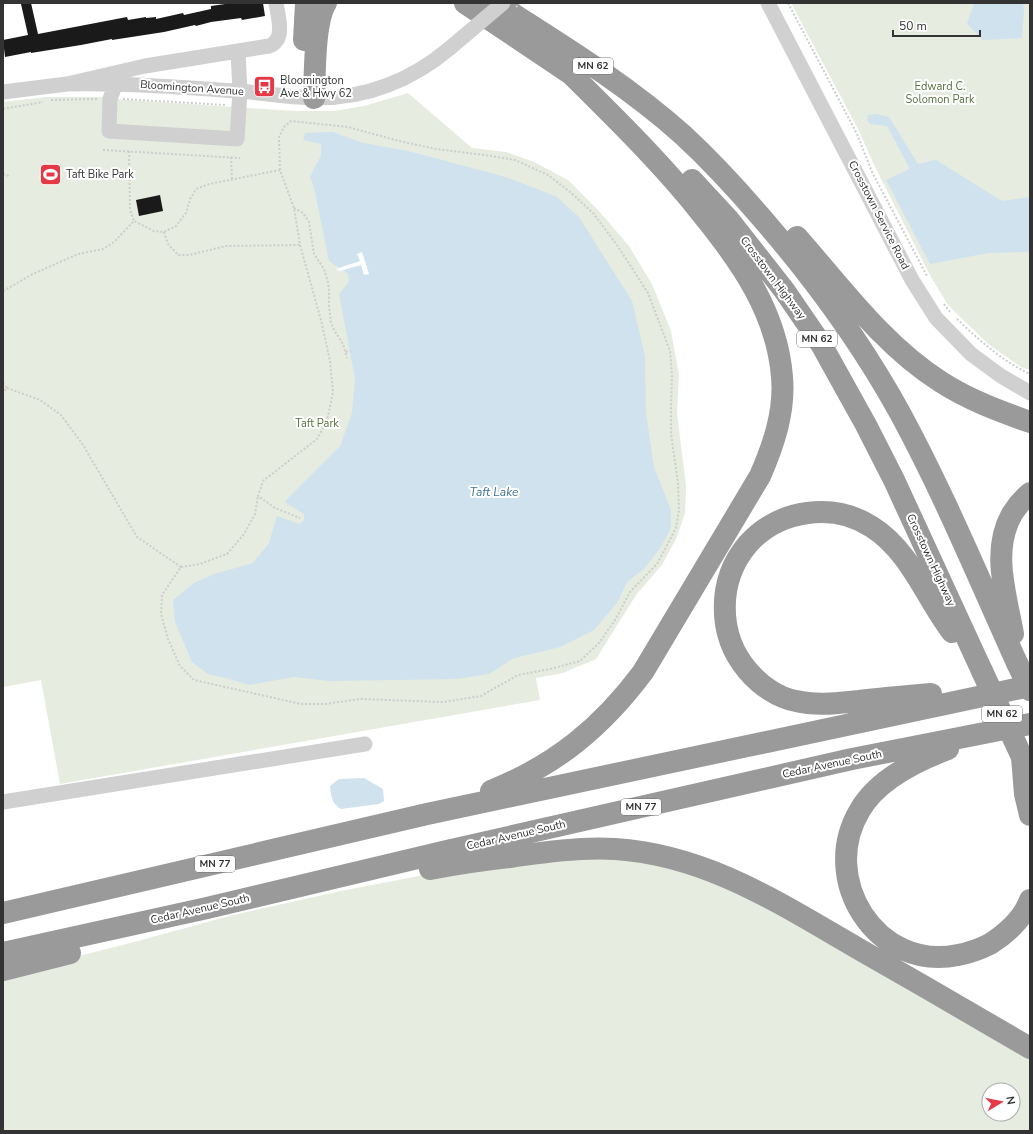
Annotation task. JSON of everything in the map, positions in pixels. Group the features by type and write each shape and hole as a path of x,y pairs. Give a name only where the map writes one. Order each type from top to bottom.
{"highway":[{"path":"306,3 307,98"},
{"path":"307,98 320,16 326,3"},
{"name":"Crosstown Highway","path":"465,3 566,69 617,108 645,132 729,220 784,290 821,344 866,425 894,480 1026,766 1025,794 1030,815"},
{"name":"MN 62","path":"496,3 615,81 683,136 723,175 776,234 831,303 856,340 900,413 934,480 1030,690"},
{"path":"427,814 494,789 532,772 586,735 624,697 644,672 760,476 771,452 782,404 782,377 773,327 755,288 739,263 682,189 628,130 566,69"},
{"path":"683,136 743,181 763,199 890,342 916,365 973,400 1030,422"},
{"path":"1017,663 1002,576 1000,554 1003,538 1010,519 1017,507 1030,493"},
{"path":"982,671 948,626 904,558 888,540 872,527 858,519 838,513 822,512 791,516 759,533 748,544 730,574 725,594 724,612 727,630 733,648 742,664 753,677 780,696 795,701 817,704 949,692 986,695 1030,686"},
{"name":"MN 77","path":"3,914 427,814 986,695"},
{"name":"Cedar Avenue South","path":"3,953 290,889 447,851 844,760 1030,724"},
{"path":"999,730 913,764 881,785 869,797 854,820 847,841 845,858 847,877 855,901 871,926 887,939 902,948 916,954 933,957 951,956 984,947 1011,928 1030,900"},
{"path":"290,889 362,880 450,865 564,850 615,849 664,856 714,872 761,894 1030,1048"},
{"path":"3,970 129,938 207,908"}],"street":[{"name":"Bloomington Avenue","path":"3,92 67,84 145,66 238,52 274,44 279,37 280,29 276,3"},
{"name":"Bloomington Avenue","path":"67,84 116,83 240,91 307,98 354,95 394,83 418,72 434,61 503,3"},
{"name":"Crosstown Service Road","path":"768,3 912,280 936,318 971,354 1001,376 1030,394"},
{"path":"116,83 110,99 109,131 237,139 240,91 238,52"},
{"path":"3,802 365,744"}],"path":[{"path":"788,3 857,134 872,172 930,282"},
{"path":"3,383 7,388 40,400 61,415 83,445 137,537 181,567 200,564 227,554 244,534 255,514 258,496 263,481 317,440 327,420 332,392 330,361 321,320 300,245 294,208 280,170 279,137 284,127 291,121 312,122 348,127 399,141 436,149 515,160 548,175 576,197 593,213 617,245 648,293 670,351 672,374 670,406 671,434 678,483 679,510 676,528 657,564 630,592 615,620 599,642 580,661 518,675 481,696 444,702 360,699 325,704 301,704 194,680 180,666 168,639 161,614 162,595 181,567"},
{"path":"103,150 240,158"},
{"path":"129,151 130,210 134,221 154,231 164,232 176,226 186,213 190,199 196,189 209,184 280,170"},
{"path":"230,157 232,179"},
{"path":"3,174 9,176"},
{"path":"294,208 303,213 309,222 314,254 321,263 326,274 329,291 331,323 344,344 347,358"},
{"path":"3,291 33,274 78,254 103,249 114,242 134,221"},
{"path":"164,232 168,244 178,255 189,255 226,246 300,245"},
{"path":"942,301 951,313"},
{"path":"956,318 982,343 1018,368 1030,374"},
{"path":"346,352 351,351"},
{"path":"3,392 7,388"},
{"path":"258,496 274,508 300,518"}],"green space":[{"name":"Edward C. Solomon Park","path":"791,3 1030,3 1030,370 1021,367 988,344 948,305 931,277 876,169 858,129"},
{"name":"Taft Park","path":"408,93 472,148 506,152 534,162 568,180 599,211 629,246 652,284 671,331 679,375 677,413 686,486 685,513 677,537 662,565 636,595 596,659 563,673 536,678 540,700 60,784 41,680 3,687 3,102 46,97 102,97 126,100 295,111 334,111 364,106"},
{"path":"602,853 706,873 1030,1053 1030,1131 3,1131 3,975 123,945 233,915 341,891 455,869"}],"water":[{"path":"974,3 1023,3 1024,11 1022,38 983,40 967,24"},
{"path":"876,114 889,117 918,164 936,160 1002,201 1030,197 1030,252 988,253 930,264 886,180 910,169 887,126 870,124 867,120 868,115"},
{"name":"Taft Lake","path":"333,132 363,143 408,151 506,177 557,197 579,217 632,301 645,356 646,413 654,467 671,510 671,528 661,547 644,569 627,582 617,603 594,630 560,647 514,658 489,674 457,679 329,681 294,677 249,685 208,674 192,662 175,622 173,600 194,583 214,574 253,563 269,543 277,516 300,524 304,520 304,514 285,502 340,446 352,413 355,379 339,294 349,282 348,274 329,261 314,188 310,177 321,155 321,144 303,140 305,133"},
{"path":"364,778 383,789 384,801 379,804 341,809 336,805 332,797 330,786 339,779"}],"pier":[{"path":"362,252 369,274 364,275 361,265 340,271 336,269 360,261 357,254"}],"building":[{"path":"31,3 38,34 127,17 128,20 146,17 156,17 156,19 183,13 184,15 211,9 211,6 232,3 263,3 265,16 242,20 241,18 211,22 164,32 5,57 3,40 28,35 21,4"},
{"path":"160,195 163,211 139,216 136,200"}],"place":[{"name":"Bloomington Ave & Hwy 62","path":"265,86"},
{"name":"Taft Bike Park","path":"50,174"}]}
